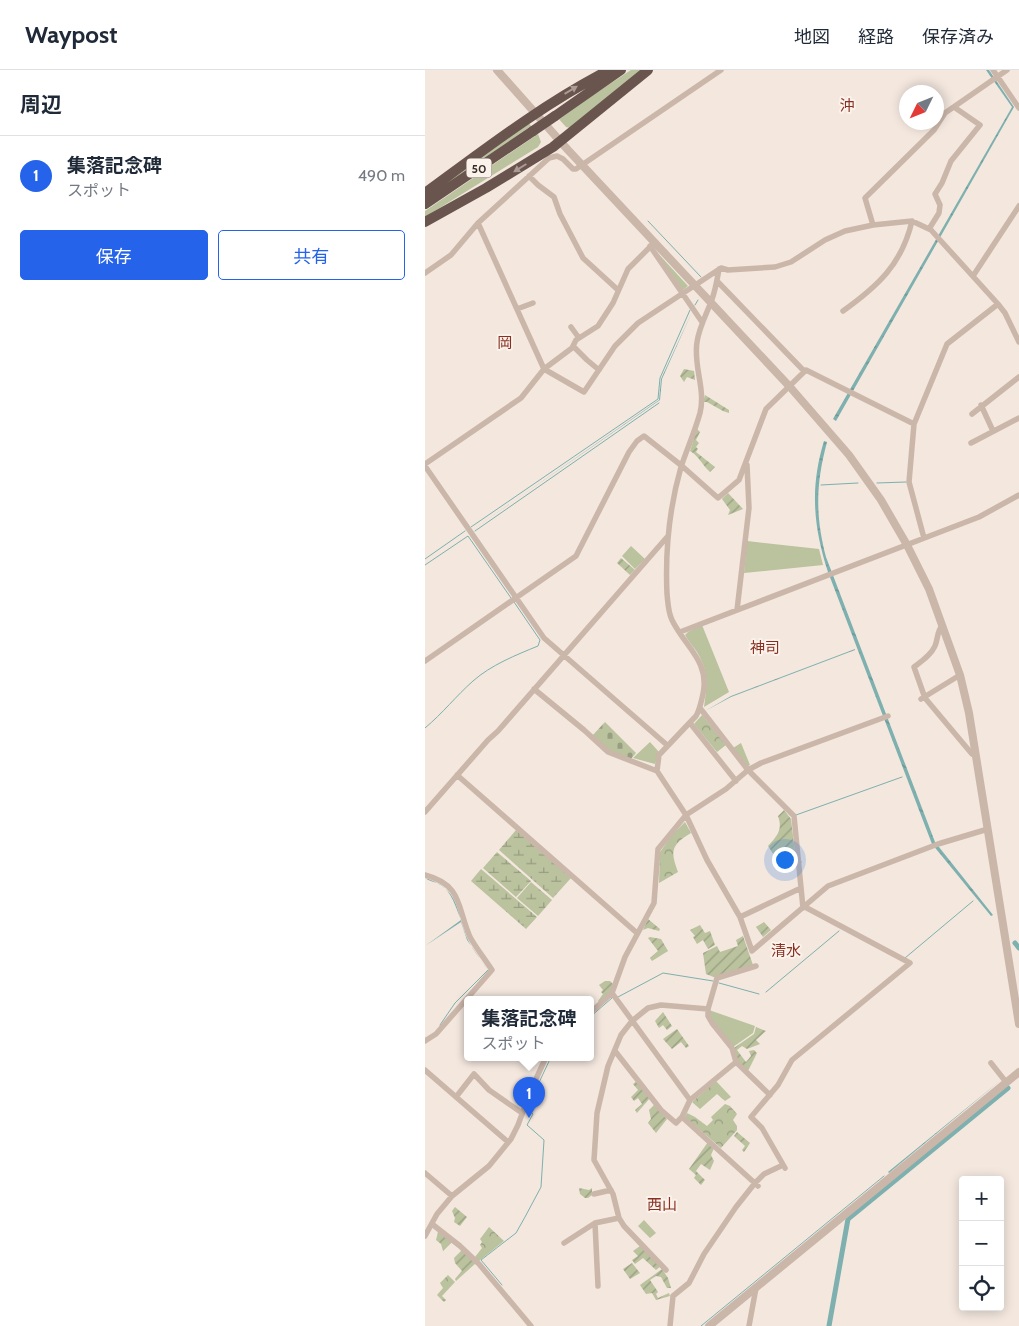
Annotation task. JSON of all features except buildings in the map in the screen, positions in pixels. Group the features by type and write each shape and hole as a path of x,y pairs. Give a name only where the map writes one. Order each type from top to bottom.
{"highway":[{"path":"425,193 535,113 573,88 609,70"},
{"name":"50","path":"425,204 621,70"},
{"path":"425,222 486,188 561,141 648,70"}],"street":[{"path":"497,70 653,244 695,285 790,387 849,455 881,500 907,545 929,589 960,675 975,745 1019,1024"},
{"path":"425,273 451,255 478,223 549,158 557,156 576,170 721,70"},
{"path":"993,70 1019,108"},
{"path":"873,225 865,198 932,132 945,113 1007,70"},
{"path":"929,229 939,213 940,206 935,194 942,183 947,168 979,125 954,106"},
{"path":"529,176 538,186 553,197 583,258 618,290"},
{"path":"973,276 1019,206"},
{"path":"843,311 858,301 888,274 908,240 913,221"},
{"path":"478,223 544,369 584,392 615,346 638,323 719,269 775,267 791,262 825,240 845,231 873,225 913,221 929,229 998,304 1005,313 1019,342"},
{"path":"653,244 628,269 613,303 598,326 579,338 573,346 544,369 521,398 425,465 544,638 667,745"},
{"path":"653,244 702,322"},
{"path":"657,771 659,755 690,723 700,708 705,676 701,664 672,620 668,607 666,564 667,536 672,505 682,466 700,412 702,389 696,361 697,341 702,322 711,302 719,269"},
{"path":"717,281 805,371 914,424"},
{"path":"517,309 533,303"},
{"path":"924,538 909,482 914,424 947,344 998,304"},
{"path":"571,327 579,338"},
{"path":"573,346 599,370"},
{"path":"425,661 576,556 629,452 637,441 644,436 718,498 739,480 747,464 766,409 773,400 790,387 805,371"},
{"path":"972,414 1019,378"},
{"path":"981,406 993,431"},
{"path":"971,443 1019,418"},
{"path":"737,610 749,508 747,464"},
{"path":"680,632 979,517 1019,495"},
{"path":"425,812 488,740 499,731 667,536"},
{"path":"942,626 939,629 936,645 933,650 914,667 923,699 971,754"},
{"path":"923,699 960,675"},
{"path":"534,689 608,752 657,771 686,815 707,860 739,917 752,951 828,886 935,845 988,829"},
{"path":"700,708 748,770 793,816 804,908"},
{"path":"594,1009 612,993 625,957 654,903 658,849 686,815 736,781 748,770 761,763 885,717"},
{"path":"690,723 736,781"},
{"path":"457,775 637,933"},
{"path":"775,862 787,864 799,862"},
{"path":"425,875 441,880 453,892 470,937 492,970 469,996"},
{"path":"739,917 801,888"},
{"path":"670,1326 673,1296 689,1283 704,1254 736,1207 764,1174 784,1166 762,1128 751,1117 770,1095 792,1060 910,963 804,908"},
{"path":"756,966 717,978 708,1009 708,1016 711,1023 732,1048 736,1062 770,1095"},
{"path":"612,993 690,1100"},
{"path":"425,1041 436,1034 464,1002"},
{"path":"666,1270 631,1234 619,1218 611,1190 594,1160 593,1151 597,1113 603,1084 621,1035 632,1021 648,1008 661,1005 708,1009"},
{"path":"615,1051 661,1110 672,1122 676,1123 682,1117 690,1100 736,1062"},
{"path":"425,1236 437,1214 453,1196 489,1166 508,1142 518,1126 544,1061"},
{"path":"991,1063 1006,1082"},
{"path":"425,1070 508,1142"},
{"path":"709,1326 1019,1072"},
{"path":"456,1097 474,1074 489,1090 522,1113"},
{"path":"682,1117 756,1184"},
{"path":"425,1173 453,1196"},
{"path":"594,1194 611,1190"},
{"path":"563,1243 595,1223 619,1218"},
{"path":"595,1223 598,1286"},
{"path":"432,1224 479,1264 531,1326"},
{"path":"749,1326 755,1288"}],"green space":[{"path":"631,70 643,70 570,128 566,127 558,118"},
{"path":"529,123 531,126 425,199 425,196"},
{"path":"538,134 541,142 538,147 425,217 425,211"},
{"path":"654,249 688,286 683,290"},
{"path":"684,369 694,371 695,380 687,377 684,382 680,376"},
{"path":"705,395 729,410 729,413 707,402 703,402"},
{"path":"697,429 700,432 696,440 699,443 696,447 698,449 696,452 715,467 710,472 696,455 690,451"},
{"path":"728,493 743,509 728,515 730,510 722,499"},
{"path":"747,541 819,549 823,565 744,573"},
{"path":"631,546 645,559 635,569 622,556"},
{"path":"621,558 635,570 630,575 617,563"},
{"path":"702,625 729,692 704,707 706,685 704,666 685,635"},
{"path":"702,715 726,745 717,752 694,724"},
{"path":"605,722 636,753 630,760 614,754 592,736"},
{"path":"650,742 659,752 655,764 633,758"},
{"path":"741,743 750,765 748,766 733,748"},
{"path":"784,810 791,819 796,861 786,863 777,860 768,846 778,832 780,825 778,816"},
{"path":"685,822 691,833 679,841 674,849 673,854 678,872 659,883 660,852 672,835"},
{"path":"516,830 571,878 553,898 499,850"},
{"path":"497,852 531,881 516,897 483,868"},
{"path":"481,869 537,917 526,929 471,881"},
{"path":"531,882 552,900 538,916 517,898"},
{"path":"648,919 660,929 659,931 648,928 643,930"},
{"path":"764,922 771,930 763,937 756,927"},
{"path":"700,925 705,933 710,931 715,945 708,949 703,940 697,944 693,937 695,936 690,930"},
{"path":"743,936 753,965 716,978 706,974 703,953 717,946 720,952 738,946 736,940"},
{"path":"648,938 661,939 668,951 652,961 650,958 658,951"},
{"path":"605,981 610,981 614,985 611,992 600,1003 598,1001 603,994 601,992 603,990 599,985"},
{"path":"709,1010 755,1026 753,1033 733,1047 712,1022"},
{"path":"663,1012 672,1026 667,1030 663,1025 659,1028 655,1021"},
{"path":"756,1027 766,1031 756,1040 760,1044 747,1049 742,1046 737,1050 746,1062 751,1056 749,1051 754,1050 757,1053 748,1071 738,1062 734,1048 754,1034"},
{"path":"677,1029 689,1046 686,1048 681,1042 672,1049 663,1039"},
{"path":"637,1081 650,1098 637,1113 635,1110 642,1104 638,1098 634,1101 631,1097 638,1090 633,1084"},
{"path":"716,1081 731,1097 725,1101 717,1094 700,1109 692,1102"},
{"path":"725,1104 730,1106 737,1114 733,1120 737,1130 721,1148 685,1117 687,1113 707,1126 713,1120 711,1117"},
{"path":"654,1105 667,1119 656,1133 648,1123 651,1119 649,1110"},
{"path":"737,1132 750,1143 744,1152 742,1150 745,1146 734,1136"},
{"path":"708,1142 714,1148 711,1155 714,1161 710,1170 701,1164 696,1171 705,1180 701,1185 694,1178 696,1175 689,1169"},
{"path":"579,1188 589,1190 592,1188 592,1195 585,1198 580,1194"},
{"path":"455,1207 467,1217 460,1226 454,1222 455,1218 452,1211"},
{"path":"644,1220 656,1233 650,1238 638,1226"},
{"path":"489,1227 504,1241 479,1261 475,1257 482,1248 480,1239"},
{"path":"438,1232 452,1242 443,1251 441,1244 436,1240"},
{"path":"640,1246 661,1266 656,1270 643,1258 635,1264 632,1260 638,1256 633,1251"},
{"path":"462,1250 476,1263 456,1281 455,1279 462,1271 455,1263 454,1258"},
{"path":"632,1263 640,1273 630,1279 623,1269"},
{"path":"662,1269 668,1278 671,1288 667,1288 661,1277 656,1276 650,1280 658,1292 656,1294 658,1298 669,1293 670,1296 656,1300 652,1293 646,1294 640,1285"},
{"path":"448,1275 455,1282 442,1296 446,1300 444,1302 437,1295 443,1288 440,1283"}],"water":[{"path":"986,70 989,70 1014,107 836,421 833,419 1012,107"},
{"path":"692,312 662,379 660,400 472,530 659,400 661,379"},
{"path":"824,441 827,442 823,457 818,499 822,542 826,557 935,842 993,915 991,916 932,844 828,572 819,539 815,507 817,474"},
{"path":"855,649 731,697 705,711 731,696"},
{"path":"449,892 455,902 461,920 453,900"},
{"path":"461,920 471,946 467,940 461,922 425,946"},
{"path":"1001,1080 889,1173 888,1172"}],"waterway":[{"path":"648,221 701,277"},
{"path":"695,305 698,300"},
{"path":"471,527 658,399 660,378 690,310"},
{"path":"475,531 659,403"},
{"path":"877,483 906,482"},
{"path":"821,485 858,483"},
{"path":"425,559 465,531"},
{"path":"425,565 468,536 511,598"},
{"path":"425,728 480,675 504,661 538,646 540,640 514,602"},
{"path":"796,815 902,777"},
{"path":"905,958 973,901"},
{"path":"766,992 839,931"},
{"path":"1015,943 1019,948"},
{"path":"440,1025 455,1003 488,970"},
{"path":"618,997 663,973 713,981"},
{"path":"719,983 759,994"},
{"path":"594,1014 612,998"},
{"path":"502,1285 481,1260 516,1233 541,1187 544,1140 527,1125 533,1114 527,1108 549,1061"},
{"path":"829,1326 848,1219 1008,1088"},
{"path":"701,1326 884,1176"}],"place":[{"name":"集落記念碑","path":"529,1118"}],"district":[{"name":"沖","path":"847,106"},
{"name":"岡","path":"505,343"},
{"name":"神司","path":"765,648"},
{"name":"清水","path":"786,951"},
{"name":"西山","path":"662,1205"}]}
